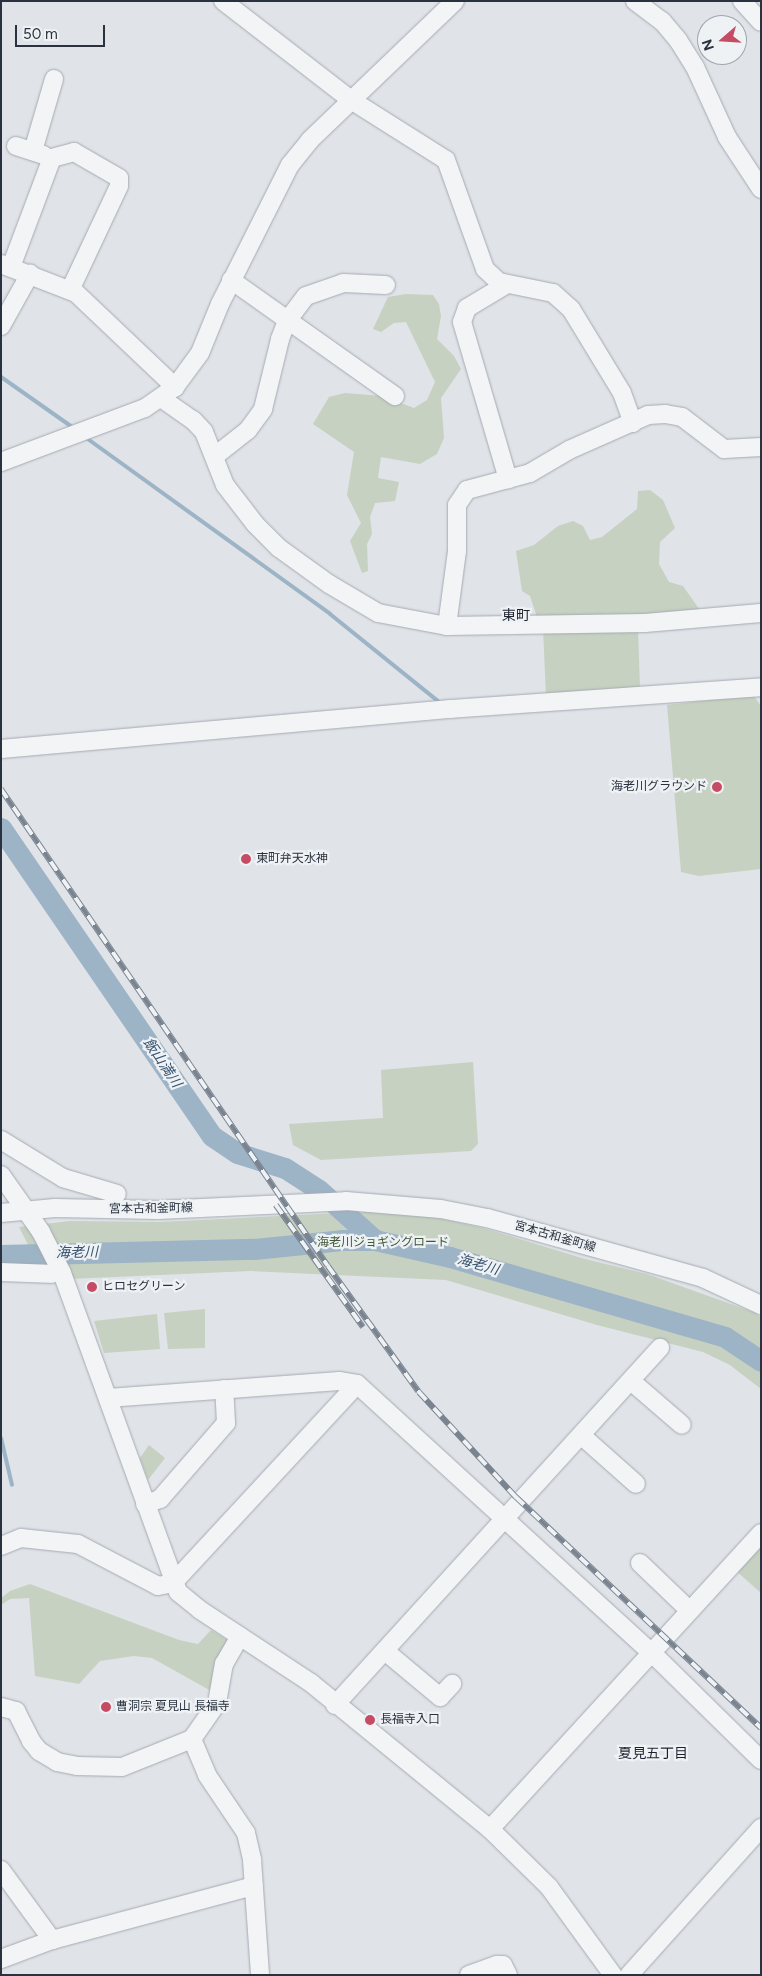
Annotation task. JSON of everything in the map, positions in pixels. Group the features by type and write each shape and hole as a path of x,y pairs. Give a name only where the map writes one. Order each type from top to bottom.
{"street":[{"path":"223,1 351,100 446,160 485,269 500,282 553,293 571,309 622,393 633,423"},
{"path":"1,462 145,408 168,392 200,353 231,280 290,165 310,140 455,1"},
{"path":"635,1 662,21 678,40 695,67 727,137 761,189"},
{"path":"742,1 761,22"},
{"path":"33,152 54,79"},
{"path":"16,146 52,158 74,152 119,178 119,186 70,290"},
{"path":"52,158 6,266 70,290 113,325 193,420 215,456 225,485 255,524 279,548 329,584 378,613 447,626 645,623 761,613"},
{"path":"1,326 30,274"},
{"path":"231,280 395,396"},
{"path":"215,456 248,430 263,409 287,320 306,296 343,283 386,285"},
{"path":"507,284 468,308 462,322 508,479"},
{"path":"447,626 457,551 457,505 461,495 467,490 530,473 570,450 648,415 665,414 682,417 724,449 761,447"},
{"path":"1,748 430,711 761,687"},
{"path":"1,1140 63,1178 117,1194"},
{"path":"1,1175 47,1242 55,1270 108,1398 173,1583 191,1604 297,1673 490,1829 549,1887 612,1975"},
{"name":"宮本古和釜町線","path":"1,1213 25,1209 149,1210 340,1201 441,1208 487,1218 703,1278 761,1305"},
{"path":"1,1272 55,1270"},
{"path":"335,1705 582,1436 660,1348"},
{"path":"108,1398 340,1381 357,1384 652,1652 761,1760"},
{"path":"631,1381 682,1425"},
{"path":"1,1546 21,1538 78,1544 158,1586 173,1583 357,1384"},
{"path":"145,1504 160,1498 226,1423 224,1390"},
{"path":"582,1436 636,1484"},
{"path":"490,1829 761,1533"},
{"path":"640,1563 690,1611"},
{"path":"1,1706 16,1711 39,1751 57,1762 77,1766 122,1767 192,1739 217,1703 224,1664 240,1636"},
{"path":"385,1650 440,1697 452,1684"},
{"path":"192,1739 207,1775 246,1833 254,1886 260,1975"},
{"path":"629,1975 761,1828"},
{"path":"1,1870 52,1940"},
{"path":"1,1959 52,1940 254,1886"},
{"path":"469,1975 497,1965 503,1965 508,1975"}],"green space":[{"path":"406,294 433,295 439,304 441,316 437,339 454,356 461,369 441,398 444,438 437,454 420,464 381,457 378,478 399,482 395,501 375,503 370,517 372,534 367,544 368,571 362,573 350,541 361,523 347,495 354,452 313,424 329,397 345,393 382,396 414,408 427,400 435,382 406,322 394,323 381,332 373,329 388,297"},
{"path":"650,490 663,500 675,528 660,542 659,564 669,582 683,586 702,613 538,620 530,596 522,591 516,551 534,545 558,526 573,521 583,526 590,540 602,537 637,509 638,491"},
{"path":"543,629 638,630 640,687 546,696"},
{"name":"海老川グラウンド","path":"753,695 761,706 761,869 699,876 681,872 667,705"},
{"path":"473,1062 478,1144 471,1151 321,1160 293,1145 289,1124 383,1118 381,1070"},
{"name":"海老川ジョギングロード","path":"382,1211 434,1217 483,1228 585,1259 647,1274 753,1312 761,1317 761,1389 730,1365 703,1352 597,1325 446,1280 251,1271 46,1280 19,1227 70,1221 161,1222"},
{"path":"205,1309 205,1348 168,1349 164,1313"},
{"path":"157,1314 160,1349 104,1353 94,1321"},
{"path":"149,1445 165,1458 148,1480 140,1458"},
{"path":"761,1540 761,1593 734,1569"},
{"path":"30,1584 179,1640 198,1644 211,1630 229,1641 213,1692 152,1658 134,1656 100,1661 79,1684 35,1676 29,1598 10,1599 1,1605 1,1598 10,1591"}],"waterway":[{"path":"1,377 75,429"},
{"path":"85,437 330,614 439,702"},
{"name":"飯山満川","path":"1,828 212,1136 237,1153 285,1168 319,1190 375,1240"},
{"name":"海老川","path":"1,1255 254,1249 342,1240 375,1240 450,1257 725,1337 761,1361"},
{"path":"1,1438 12,1485"}],"railway":[{"path":"1,789 328,1266 419,1392 516,1497 761,1728"},
{"path":"276,1205 363,1327"}],"place":[{"name":"海老川グラウンド","path":"717,787"},
{"name":"東町弁天水神","path":"246,859"},
{"name":"ヒロセグリーン","path":"92,1287"},
{"name":"曹洞宗 夏見山 長福寺","path":"106,1707"},
{"name":"長福寺入口","path":"370,1720"}],"district":[{"name":"東町","path":"516,616"},
{"name":"夏見五丁目","path":"653,1754"}]}
